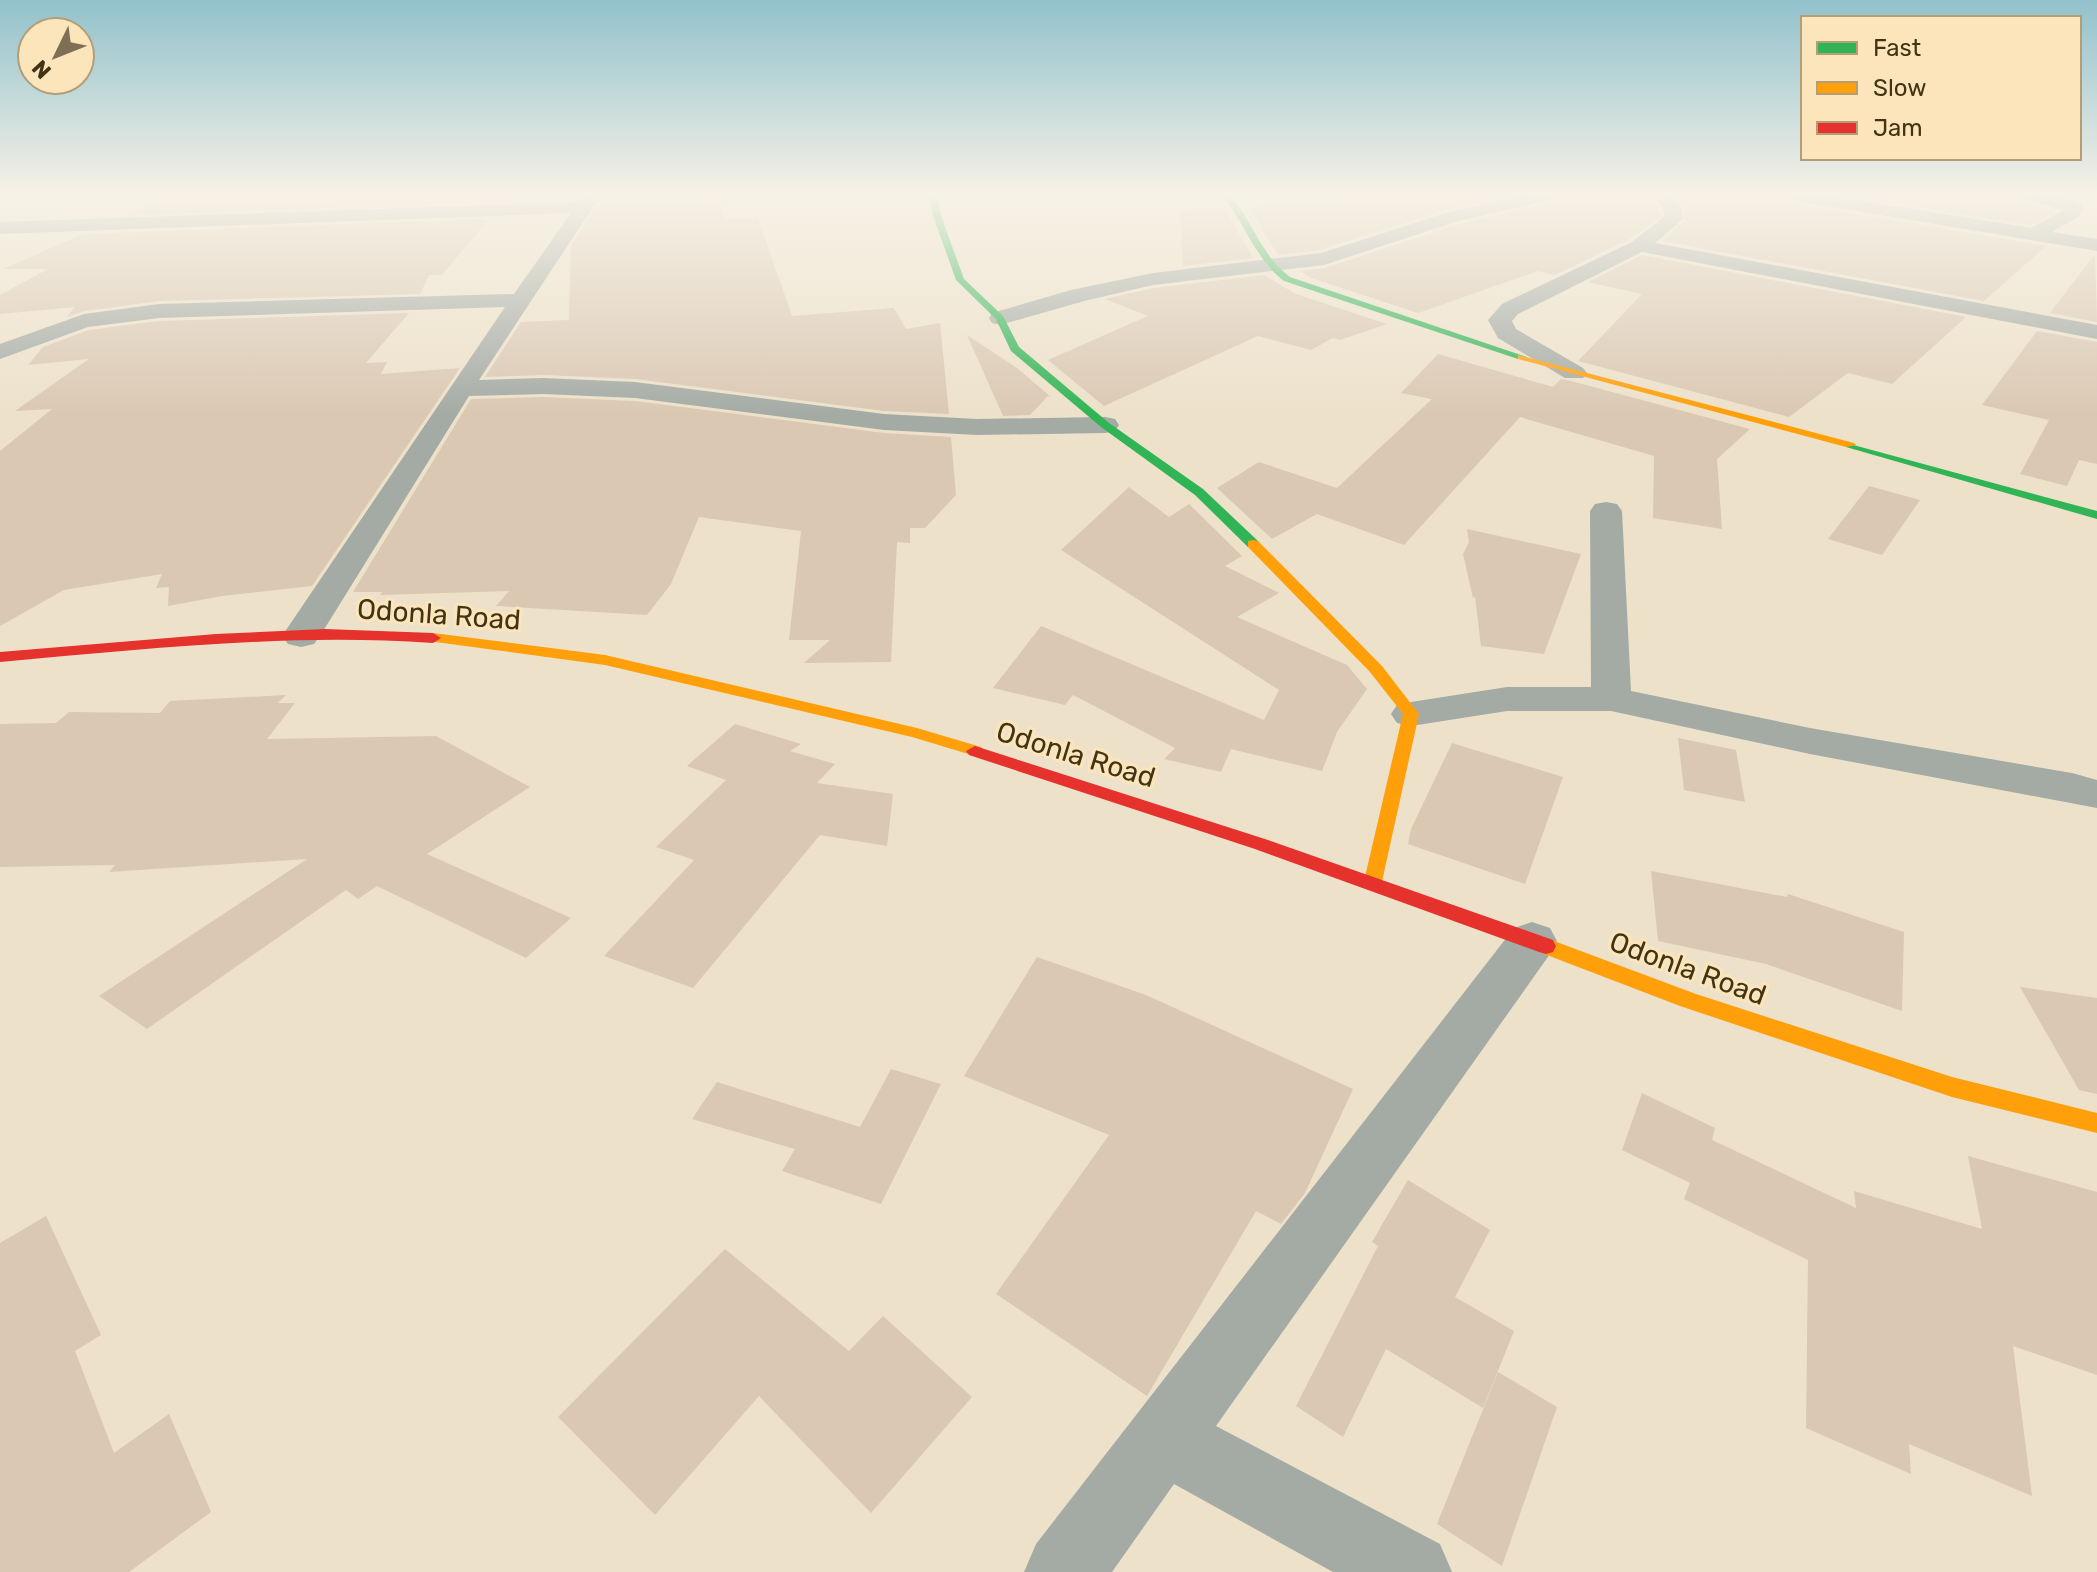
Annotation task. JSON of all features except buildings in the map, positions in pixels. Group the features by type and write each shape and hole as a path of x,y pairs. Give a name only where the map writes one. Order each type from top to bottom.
{"street":[{"path":"301,636 541,268"},
{"path":"956,268 960,280 1000,318 1015,349 1105,425 1199,492 1329,619 1376,669 1411,714"},
{"path":"1000,318 1079,295 1153,279 1247,268"},
{"path":"1271,268 1281,276 1446,336 2097,515"},
{"path":"1574,373 1506,333 1500,320 1510,309 1593,268"},
{"path":"1758,268 2097,332"},
{"path":"0,352 84,321 159,311 520,300"},
{"path":"461,388 543,386 635,390 884,422 977,427 1105,425"},
{"path":"1606,511 1611,699"},
{"name":"Odonla Road","path":"0,657 203,640 378,633 490,643 605,660 917,733 1213,826 1374,881 1688,1000 1952,1087 2097,1123"},
{"path":"1411,714 1507,699 1611,699 1810,741 2097,794"},
{"path":"1374,881 1411,714"},
{"path":"1064,1572 1532,941"},
{"path":"1164,1438 1412,1572"}],"traffic: fast":[{"path":"956,268 960,280 1000,318 1015,349 1105,425 1199,492 1253,544"},
{"path":"1274,268 1287,279 1522,357"},
{"path":"1850,445 2097,515"}],"traffic: slow":[{"path":"1522,357 1850,445"},
{"path":"1253,544 1376,669 1411,714 1374,881"},
{"path":"433,638 605,660 917,733 975,751"},
{"path":"1546,946 1688,1000 1952,1087 2097,1123"}],"traffic: jam":[{"path":"0,657 271,635 433,638"},
{"path":"975,751 1262,845 1546,946"}]}
